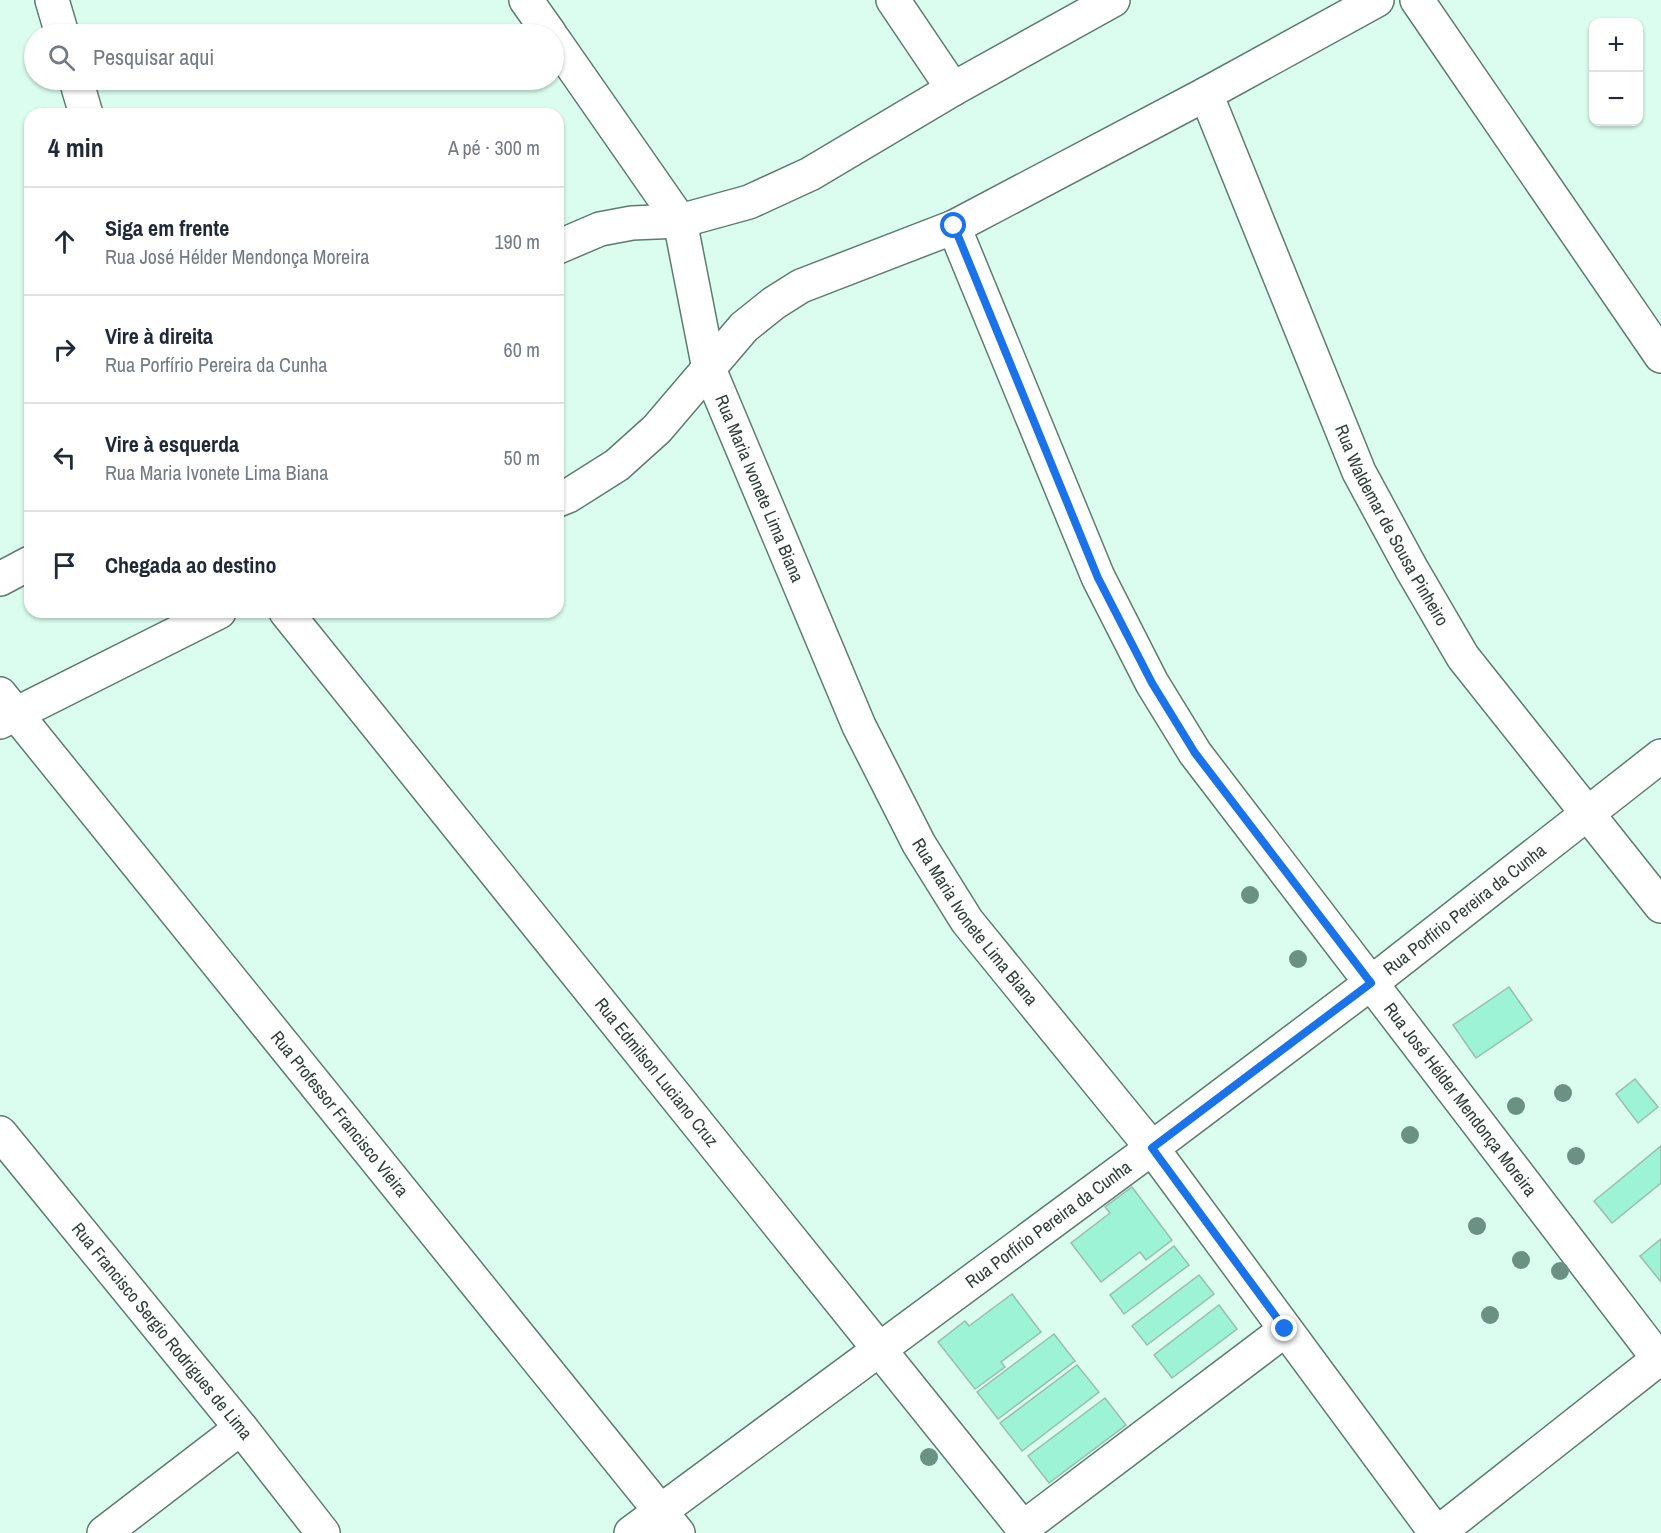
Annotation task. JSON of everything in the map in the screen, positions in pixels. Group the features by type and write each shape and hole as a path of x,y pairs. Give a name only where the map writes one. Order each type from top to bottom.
{"street":[{"path":"52,0 59,24"},
{"path":"526,0 543,24"},
{"path":"893,0 953,89"},
{"path":"564,244 600,229 632,223 680,221 749,202 810,174 953,89 1113,0"},
{"path":"564,498 617,465 657,429 744,327 774,303 801,286 954,226 1206,94 1377,0"},
{"path":"1417,0 1661,356"},
{"path":"564,54 680,221"},
{"path":"79,90 84,108"},
{"name":"Rua Waldemar de Sousa Pinheiro","path":"1206,94 1359,472 1411,568 1463,657 1661,906"},
{"name":"Rua Maria Ivonete Lima Biana","path":"680,221 709,369 859,726 919,844 967,921 1152,1148 1437,1533"},
{"name":"Rua José Hélder Mendonça Moreira","path":"954,226 1098,578 1152,683 1195,753 1660,1360"},
{"path":"0,579 24,566"},
{"path":"6,710 206,618"},
{"name":"Rua Edmilson Luciano Cruz","path":"291,618 1025,1531"},
{"name":"Rua Professor Francisco Vieira","path":"6,710 669,1521"},
{"name":"Rua Porfírio Pereira da Cunha","path":"631,1533 669,1521 878,1349 1152,1148 1371,983 1661,756"},
{"name":"Rua Francisco Sergio Rodrigues de Lima","path":"0,1133 241,1428 323,1533"},
{"path":"1025,1531 1285,1329"},
{"path":"1437,1533 1660,1360"},
{"path":"104,1533 241,1428"}],"building":[{"path":"1509,987 1532,1020 1476,1058 1453,1025"},
{"path":"1635,1079 1658,1107 1638,1123 1616,1094"},
{"path":"1661,1146 1661,1183 1612,1223 1594,1201"},
{"path":"1132,1187 1172,1240 1146,1260 1140,1252 1101,1282 1071,1243 1110,1213 1105,1207"},
{"path":"1661,1239 1661,1282 1640,1256"},
{"path":"1174,1246 1189,1265 1124,1314 1110,1295"},
{"path":"1199,1275 1214,1294 1147,1345 1132,1326"},
{"path":"1012,1294 1041,1332 1001,1362 1005,1367 975,1389 938,1342 965,1321 969,1326"},
{"path":"1219,1305 1237,1329 1172,1378 1154,1355"},
{"path":"1054,1334 1075,1361 998,1419 977,1392"},
{"path":"1077,1365 1099,1392 1022,1451 1000,1423"},
{"path":"1105,1398 1126,1425 1049,1483 1028,1456"}],"route":[{"path":"954,226 1098,578 1152,683 1195,753 1371,983 1152,1148 1285,1329"}]}
